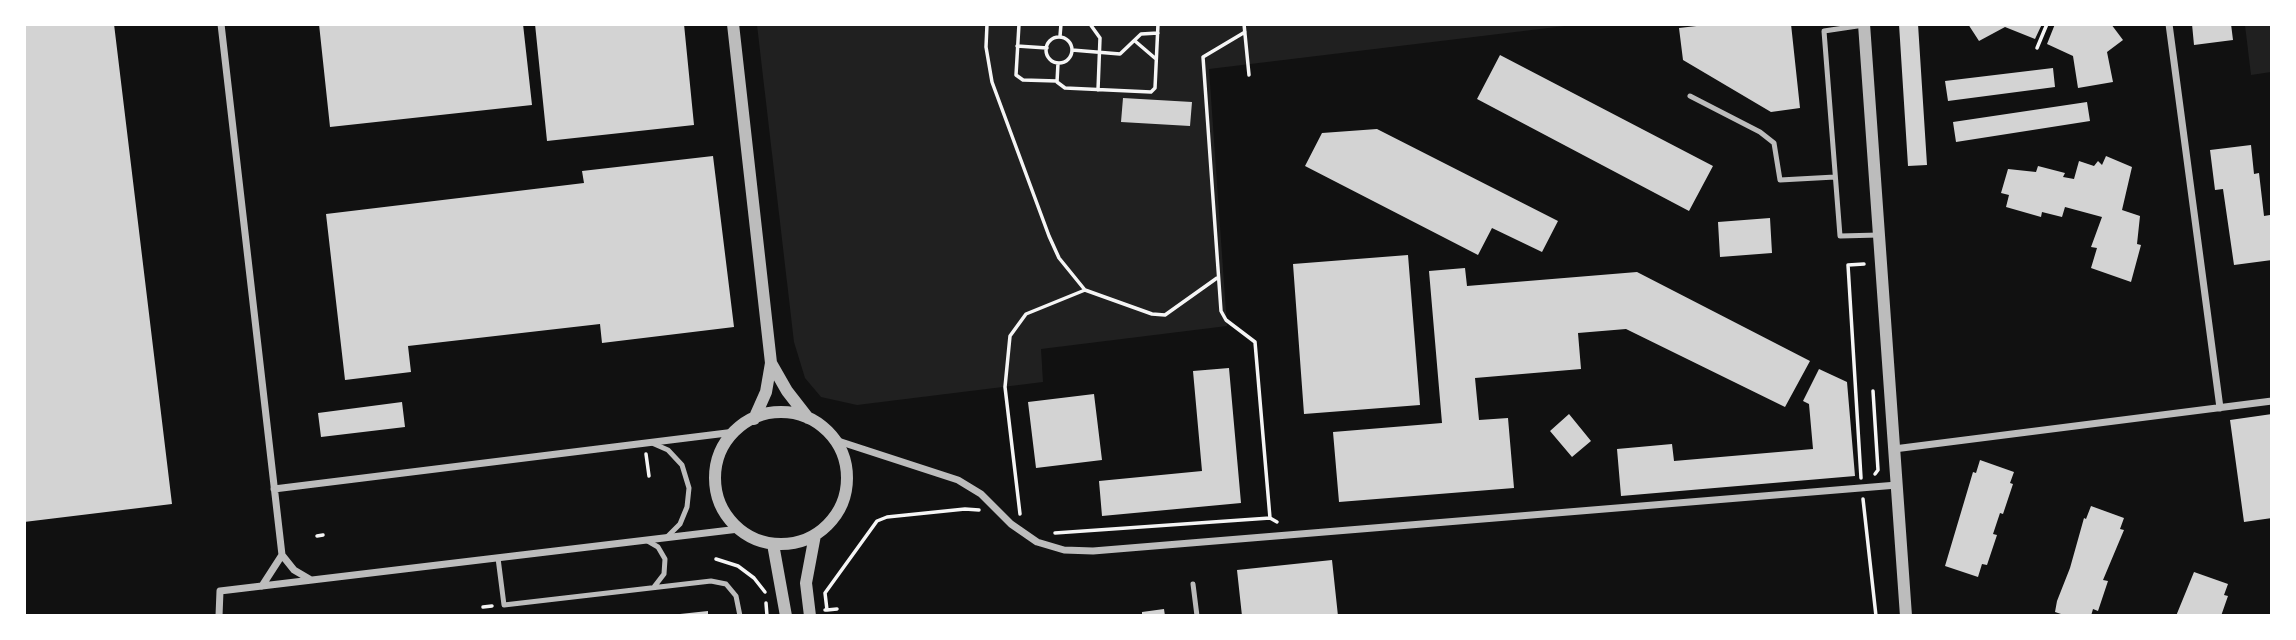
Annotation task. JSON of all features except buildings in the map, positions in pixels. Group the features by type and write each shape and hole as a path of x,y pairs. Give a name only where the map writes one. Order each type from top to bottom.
{"street":[{"path":"221,24 282,555 294,570 311,580"},
{"path":"733,24 772,363 766,392 754,419"},
{"path":"2169,24 2220,408"},
{"path":"1864,25 1906,615"},
{"path":"772,363 787,391 808,418 835,440 958,480 981,494 1011,524 1037,542 1064,550 1093,551 1299,536 1897,485"},
{"path":"1894,449 2272,401"},
{"path":"808,418 781,413 754,419 735,432 720,455 716,481 722,508 739,529 773,544 795,542 815,535 835,516 846,491 846,464 835,440"},
{"path":"274,489 735,432"},
{"path":"219,615 220,591 739,529"},
{"path":"810,615 806,583 815,535"},
{"path":"773,544 786,615"},
{"path":"262,586 282,555"}],"lane":[{"path":"1864,25 1824,31 1840,236 1879,235"},
{"path":"1690,96 1760,132 1774,143 1780,180 1835,177"},
{"path":"648,443 668,450 682,465 690,488 687,507 680,524 666,538"},
{"path":"646,540 658,547 665,559 664,574 654,587"},
{"path":"499,558 505,604 711,581 726,584 736,596 740,615"},
{"path":"1194,584 1198,615"}],"path":[{"path":"987,24 986,47 992,82 1049,236 1059,258 1085,290 1152,314 1165,315 1218,277"},
{"path":"1018,24 1015,69 1018,78 1057,81 1065,88 1151,92 1155,88 1158,24"},
{"path":"1060,37 1061,24"},
{"path":"1090,24 1100,36 1098,90"},
{"path":"1244,24 1249,75"},
{"path":"2037,48 2047,24"},
{"path":"1245,32 1203,57 1221,311 1226,320 1255,342 1271,538"},
{"path":"1072,50 1120,54 1143,33 1158,33"},
{"path":"1060,37 1069,42 1072,50 1068,60 1058,63 1048,57 1046,48 1052,39 1060,37"},
{"path":"1135,41 1156,60"},
{"path":"1017,46 1046,48"},
{"path":"1057,81 1058,63"},
{"path":"1865,277 1864,264 1848,265 1862,488 1876,615"},
{"path":"1025,523 1018,510 1004,387 1010,336 1026,314 1085,290"},
{"path":"1862,488 1878,470 1872,388"},
{"path":"648,443 649,476"},
{"path":"317,536 323,535"},
{"path":"716,558 738,566 754,578 765,592 767,615"},
{"path":"827,610 837,608"}],"shaded area":[{"path":"757,25 1573,25 1209,69 1227,326 1041,349 1043,382 857,405 821,397 805,378 794,342"},
{"path":"2245,25 2271,25 2271,72 2251,75"}]}
